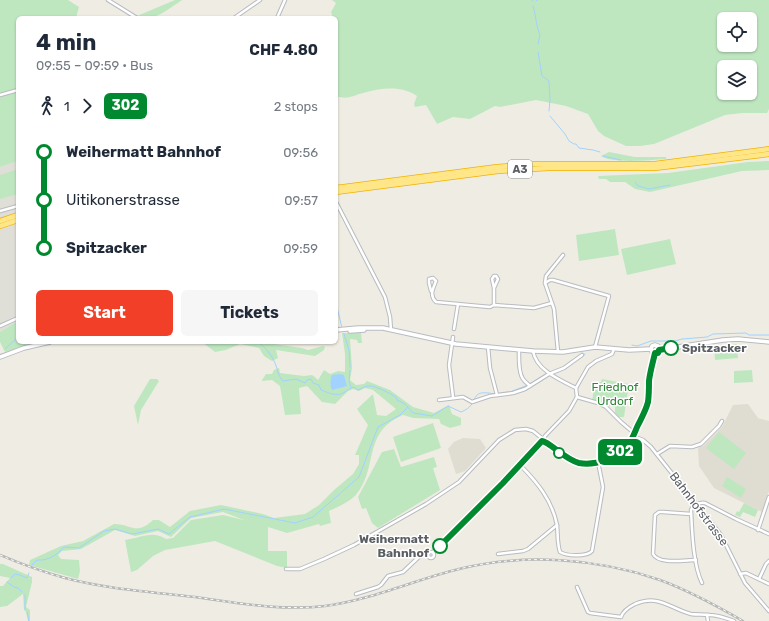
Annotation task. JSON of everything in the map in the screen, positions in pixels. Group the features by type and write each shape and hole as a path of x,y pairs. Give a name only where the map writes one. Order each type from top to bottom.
{"highway":[{"name":"A3","path":"338,188 497,167 533,164 655,164 769,149"},
{"name":"A3","path":"338,192 498,171 548,168 655,168 769,154"},
{"path":"0,221 16,216"},
{"path":"0,226 16,221"}],"main road":[{"path":"338,330 367,328 391,330 452,344 533,351 566,352 595,347 614,349 651,349 652,346 655,345 658,346 659,350"},
{"path":"651,349 652,352 658,353 659,350 736,339 769,342"},
{"path":"0,357 24,348 41,344"}],"street":[{"path":"108,0 134,16"},
{"path":"237,16 260,0"},
{"path":"278,16 286,0"},
{"path":"0,95 16,91"},
{"path":"338,206 385,297 390,317 391,330"},
{"path":"0,211 16,207"},
{"path":"558,352 556,321 545,283 546,276 563,255"},
{"path":"431,291 436,281 433,278 429,279 429,282 431,291 433,298 436,302 490,307 494,305 534,308 552,303"},
{"path":"545,283 553,280 609,296 595,347"},
{"path":"494,288 494,305"},
{"path":"454,329 458,304"},
{"path":"0,326 16,319"},
{"path":"453,337 449,365 453,397"},
{"path":"488,348 490,368 497,394"},
{"path":"356,594 378,587 388,576 403,572 420,556 424,554 428,555 430,552 433,552 486,501 543,441 545,436 572,407 577,398 576,388 588,366 596,360 612,354 614,349"},
{"path":"519,350 519,362 522,376 530,385"},
{"path":"533,351 540,365 549,374 576,388"},
{"path":"286,569 300,569 324,559 354,545 426,504 460,482 499,440 518,429 530,430 536,433 543,441 565,457 574,461 590,463 611,458 630,443 648,402 649,380 655,353"},
{"path":"439,400 453,397 463,397 473,401 497,394 513,393 549,374 564,368 582,355"},
{"name":"Bahnhofstrasse","path":"577,398 598,403 606,407 657,454 721,535 740,574 750,589 769,611"},
{"path":"657,454 670,446 692,447 701,444 722,421"},
{"path":"520,465 537,482 548,500 557,525 559,550 561,554 586,555 591,553 603,492 598,462"},
{"path":"758,530 769,497"},
{"path":"702,583 696,560 691,514 692,508 697,504 705,503 769,534"},
{"path":"691,514 659,512 655,515 653,554 657,559 696,560"},
{"path":"498,554 528,549 557,525"},
{"path":"759,579 769,561"},
{"path":"740,574 746,573 769,584"},
{"path":"577,587 588,612 621,617 622,614 632,605 647,600 663,602 690,613 719,616 734,621"},
{"path":"707,615 708,621"}],"shaded area":[{"path":"16,162 16,322 0,332 0,167"},
{"path":"748,404 758,418 769,421 769,491 762,512 714,488 699,466 698,448 703,446 722,427 733,405"},
{"path":"463,438 480,439 486,448 465,471 456,474 448,449 454,442"}],"green space":[{"path":"0,0 68,0 79,7 77,16 16,16 16,162 0,167"},
{"path":"175,0 182,0 157,16 137,16"},
{"path":"332,0 769,0 769,109 767,113 725,115 654,144 640,146 626,146 604,136 598,131 588,114 566,106 536,100 500,107 495,106 470,119 453,117 437,124 426,105 415,107 414,104 417,96 404,90 391,88 370,91 346,98 338,96 338,16 332,16 331,12 336,3"},
{"path":"609,152 635,157 666,157 666,159 622,161 601,156"},
{"path":"769,161 769,170 742,171 650,192 635,189 625,182 610,182 606,179 599,179 598,176 668,173 748,162"},
{"path":"16,170 16,195 0,199 0,175"},
{"path":"615,229 619,255 579,261 576,235"},
{"path":"670,239 676,264 627,275 621,249"},
{"path":"16,322 16,344 30,344 5,352 0,342 0,332"},
{"path":"342,333 361,333 362,343 358,343 357,340 350,339 352,368 350,380 356,385 364,384 367,381 390,390 413,407 434,413 449,405 452,414 461,418 461,425 450,428 441,424 439,419 413,418 403,415 390,422 376,440 363,484 353,498 329,511 331,523 320,526 319,524 287,533 268,527 268,551 287,551 287,568 277,566 215,541 165,550 153,556 137,570 131,572 125,540 146,535 161,536 166,539 173,538 191,520 223,515 244,520 223,512 191,518 171,537 158,531 135,536 115,530 81,549 62,551 58,555 61,559 79,560 80,571 78,579 29,565 30,560 61,546 83,541 114,524 138,528 147,525 153,520 159,520 170,527 190,511 221,505 263,514 274,518 305,514 319,505 353,474 359,464 359,455 355,455 368,425 357,409 373,394 377,415 386,416 396,409 373,390 365,388 359,391 353,389 348,391 335,404 322,402 307,386 299,388 301,414 285,415 280,386 272,380 262,380 266,374 272,374 274,370 279,368 280,373 304,376 312,375 318,380 324,370 330,374 338,371 345,372 345,354"},
{"path":"205,344 240,344 226,350 215,352"},
{"path":"240,344 274,344 308,350 323,346 325,347 324,350 315,356 276,350 278,358 272,361 264,356 259,348"},
{"path":"737,344 738,358 715,360 714,346"},
{"path":"752,370 753,382 734,383 734,371"},
{"path":"150,379 157,379 159,381 141,410 138,425 134,406"},
{"name":"Friedhof Urdorf","path":"602,379 629,384 624,417 618,417 615,413 615,407 592,401 594,389 597,389 598,382 601,382"},
{"path":"433,423 441,448 401,462 393,437"},
{"path":"719,432 746,453 734,469 706,448"},
{"path":"394,449 401,467 434,457 437,467 433,468 440,490 378,528 372,523 366,508 362,509 358,497 382,452"},
{"path":"727,477 746,489 741,498 722,486"},
{"path":"744,503 758,510 755,517 743,512 740,517 735,515 737,511 739,512"},
{"path":"0,564 32,577 26,607 30,610 30,621 28,621 24,610 23,594 7,606 0,607 0,586 3,586 10,578 0,576"}],"water":[{"path":"339,374 344,375 347,386 332,390 331,376"}],"waterway":[{"path":"533,6 540,35 538,44"},
{"path":"538,52 542,76 549,81 549,111"},
{"path":"550,116 569,141 576,144 579,148 600,152"},
{"path":"603,156 621,160"},
{"path":"635,182 638,186 649,189 670,185"},
{"path":"338,311 342,328"},
{"path":"632,345 637,346 651,341 675,341 707,337 713,334 746,333 749,335 769,335"},
{"path":"344,334 349,350 350,367"},
{"path":"5,349 16,339"},
{"path":"260,344 271,356 283,381 296,379 305,383 307,380 311,379 313,383 319,385 321,390 335,394 340,394 354,387 358,390 371,386 396,397 397,400 405,404 413,413 432,416 448,406 461,412 467,409 480,393 495,394"},
{"path":"582,357 585,354"},
{"path":"558,372 568,367"},
{"path":"350,370 349,382 351,387"},
{"path":"510,392 528,385 544,375"},
{"path":"32,565 37,560 45,560 52,557 64,547 79,548 104,531 115,529 132,534 158,529 169,534 190,517 224,509 295,523 313,517 359,477 378,427 400,415 408,407"},
{"path":"11,578 15,574 27,578 29,573"},
{"path":"7,582 22,592"},
{"path":"25,595 25,609"},
{"path":"27,612 29,621"}],"railway":[{"path":"0,555 24,565 65,578 97,585 243,604 292,608 325,606 342,603 376,595 459,569 484,564 509,561 560,560 611,567 660,580 693,594 743,621"}],"bus line":[{"name":"302","path":"440,546 486,501 542,441 546,442 565,457 578,462 598,462 611,458 623,450 630,443 646,409 649,380 655,353 658,353 659,350 671,348"}],"place":[{"name":"Spitzacker","path":"671,348"},
{"name":"Weihermatt Bahnhof","path":"440,546"}]}
